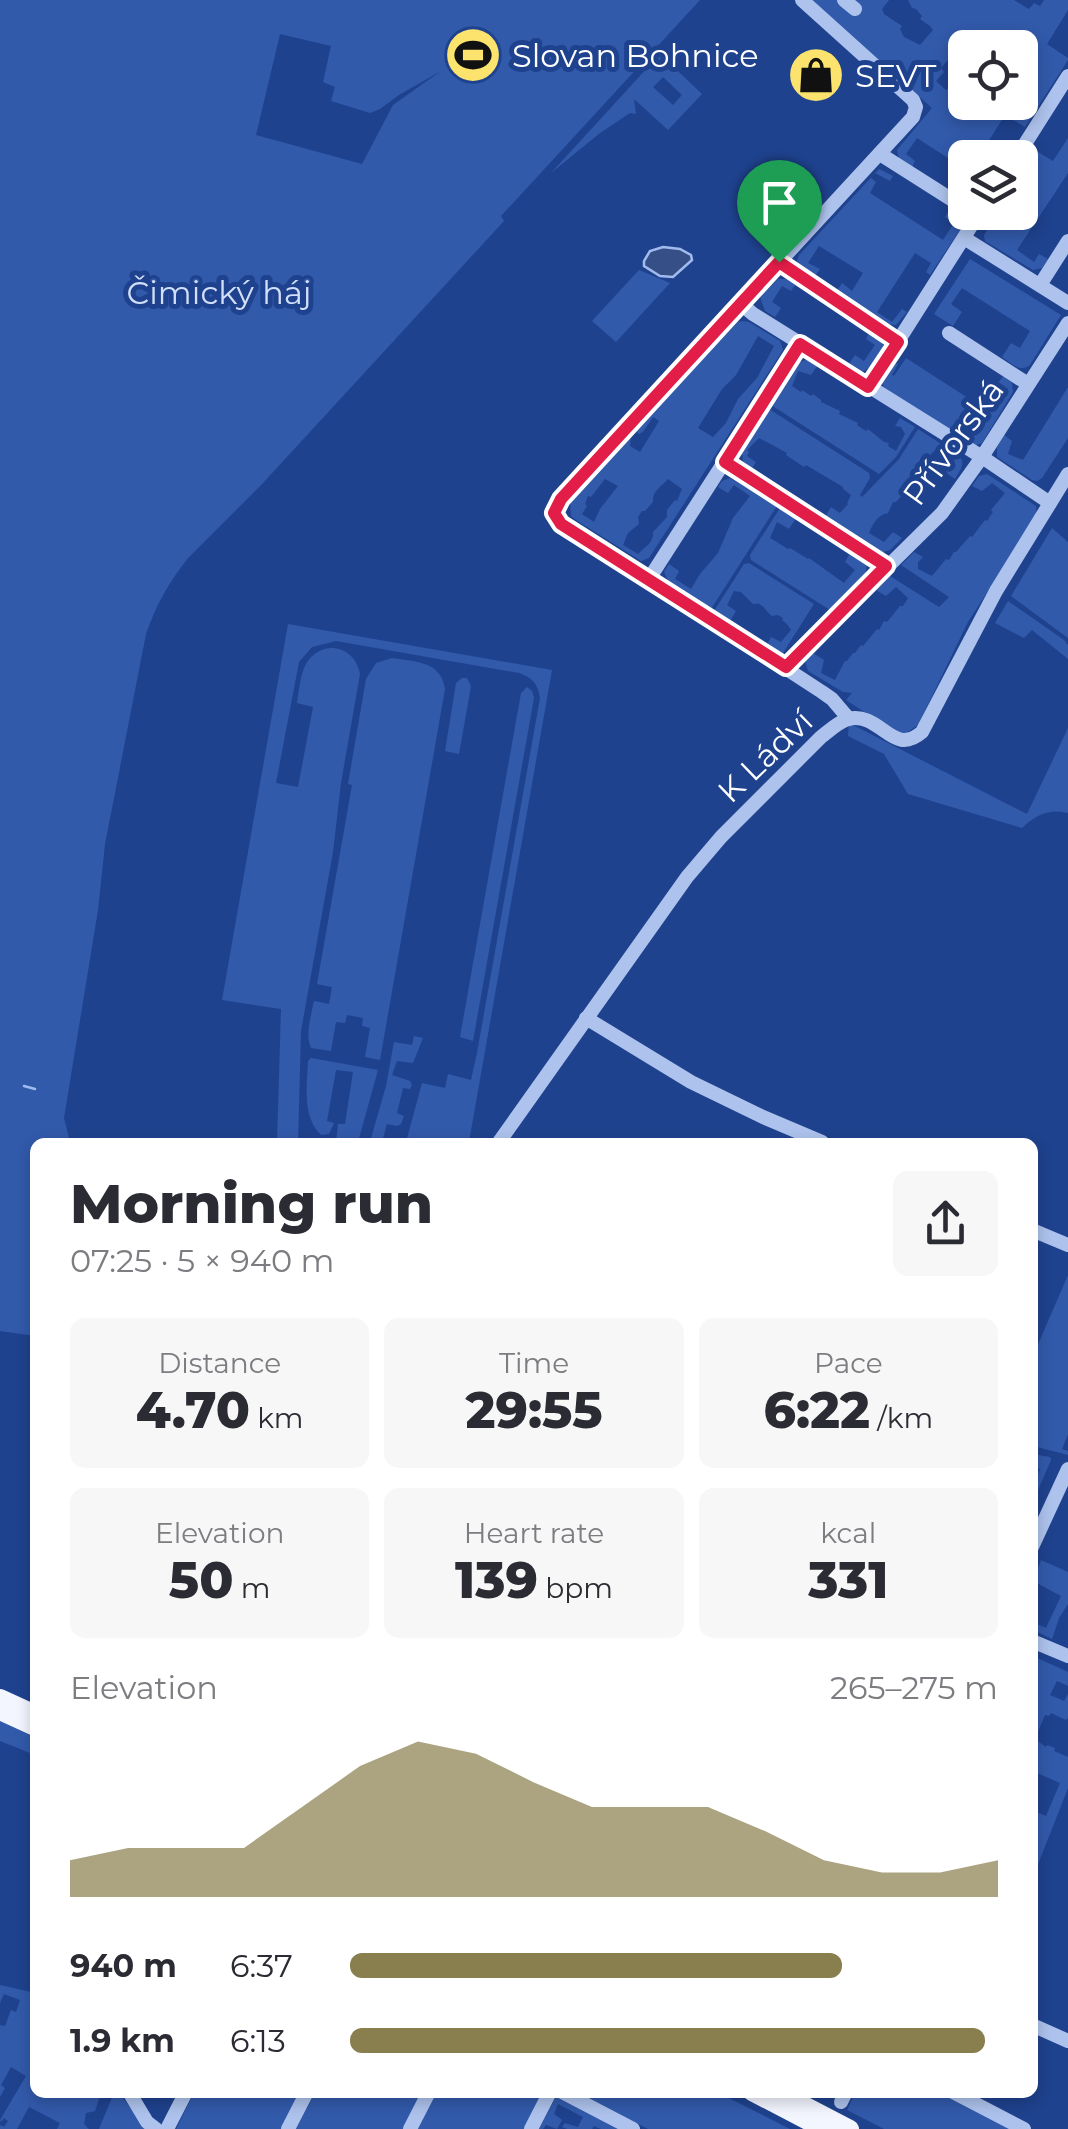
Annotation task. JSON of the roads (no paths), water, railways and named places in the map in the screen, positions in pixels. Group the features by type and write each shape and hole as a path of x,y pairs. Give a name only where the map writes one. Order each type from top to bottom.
{"main road":[{"path":"0,1698 30,1712"},
{"path":"0,1712 30,1725"},
{"path":"764,2098 823,2129"},
{"path":"791,2098 850,2129"}],"street":[{"path":"802,0 915,103 914,117 561,499 554,513 561,524 832,698 849,719"},
{"path":"1027,140 1068,76"},
{"path":"880,154 948,196"},
{"path":"868,387 967,230"},
{"path":"964,238 1068,302"},
{"path":"1040,285 1068,241"},
{"path":"779,262 898,342"},
{"path":"741,304 1050,503"},
{"name":"Přívorská","path":"786,667 942,513 1068,323"},
{"path":"949,333 1028,384"},
{"path":"650,579 800,344"},
{"path":"725,462 886,566"},
{"name":"K Ládví","path":"502,1138 687,878 722,837 821,738 849,719 868,720 902,742 912,741 922,732 996,591 1068,474"},
{"path":"586,1018 691,1082 812,1138"},
{"path":"1038,1232 1068,1245"},
{"path":"1038,1535 1068,1470"},
{"path":"1038,1644 1068,1656"},
{"path":"1038,2028 1068,2041"},
{"path":"133,2098 156,2129"},
{"path":"167,2129 183,2098"},
{"path":"288,2129 304,2098"},
{"path":"410,2129 426,2098"},
{"path":"531,2129 547,2098"},
{"path":"574,2098 634,2129"},
{"path":"965,2098 1024,2129"}],"waterway":[{"path":"24,1086 35,1089"}],"place":[{"name":"Slovan Bohnice","path":"473,55"},
{"name":"SEVT","path":"816,75"}],"park label":[{"name":"Čimický háj","path":"219,292"}]}
